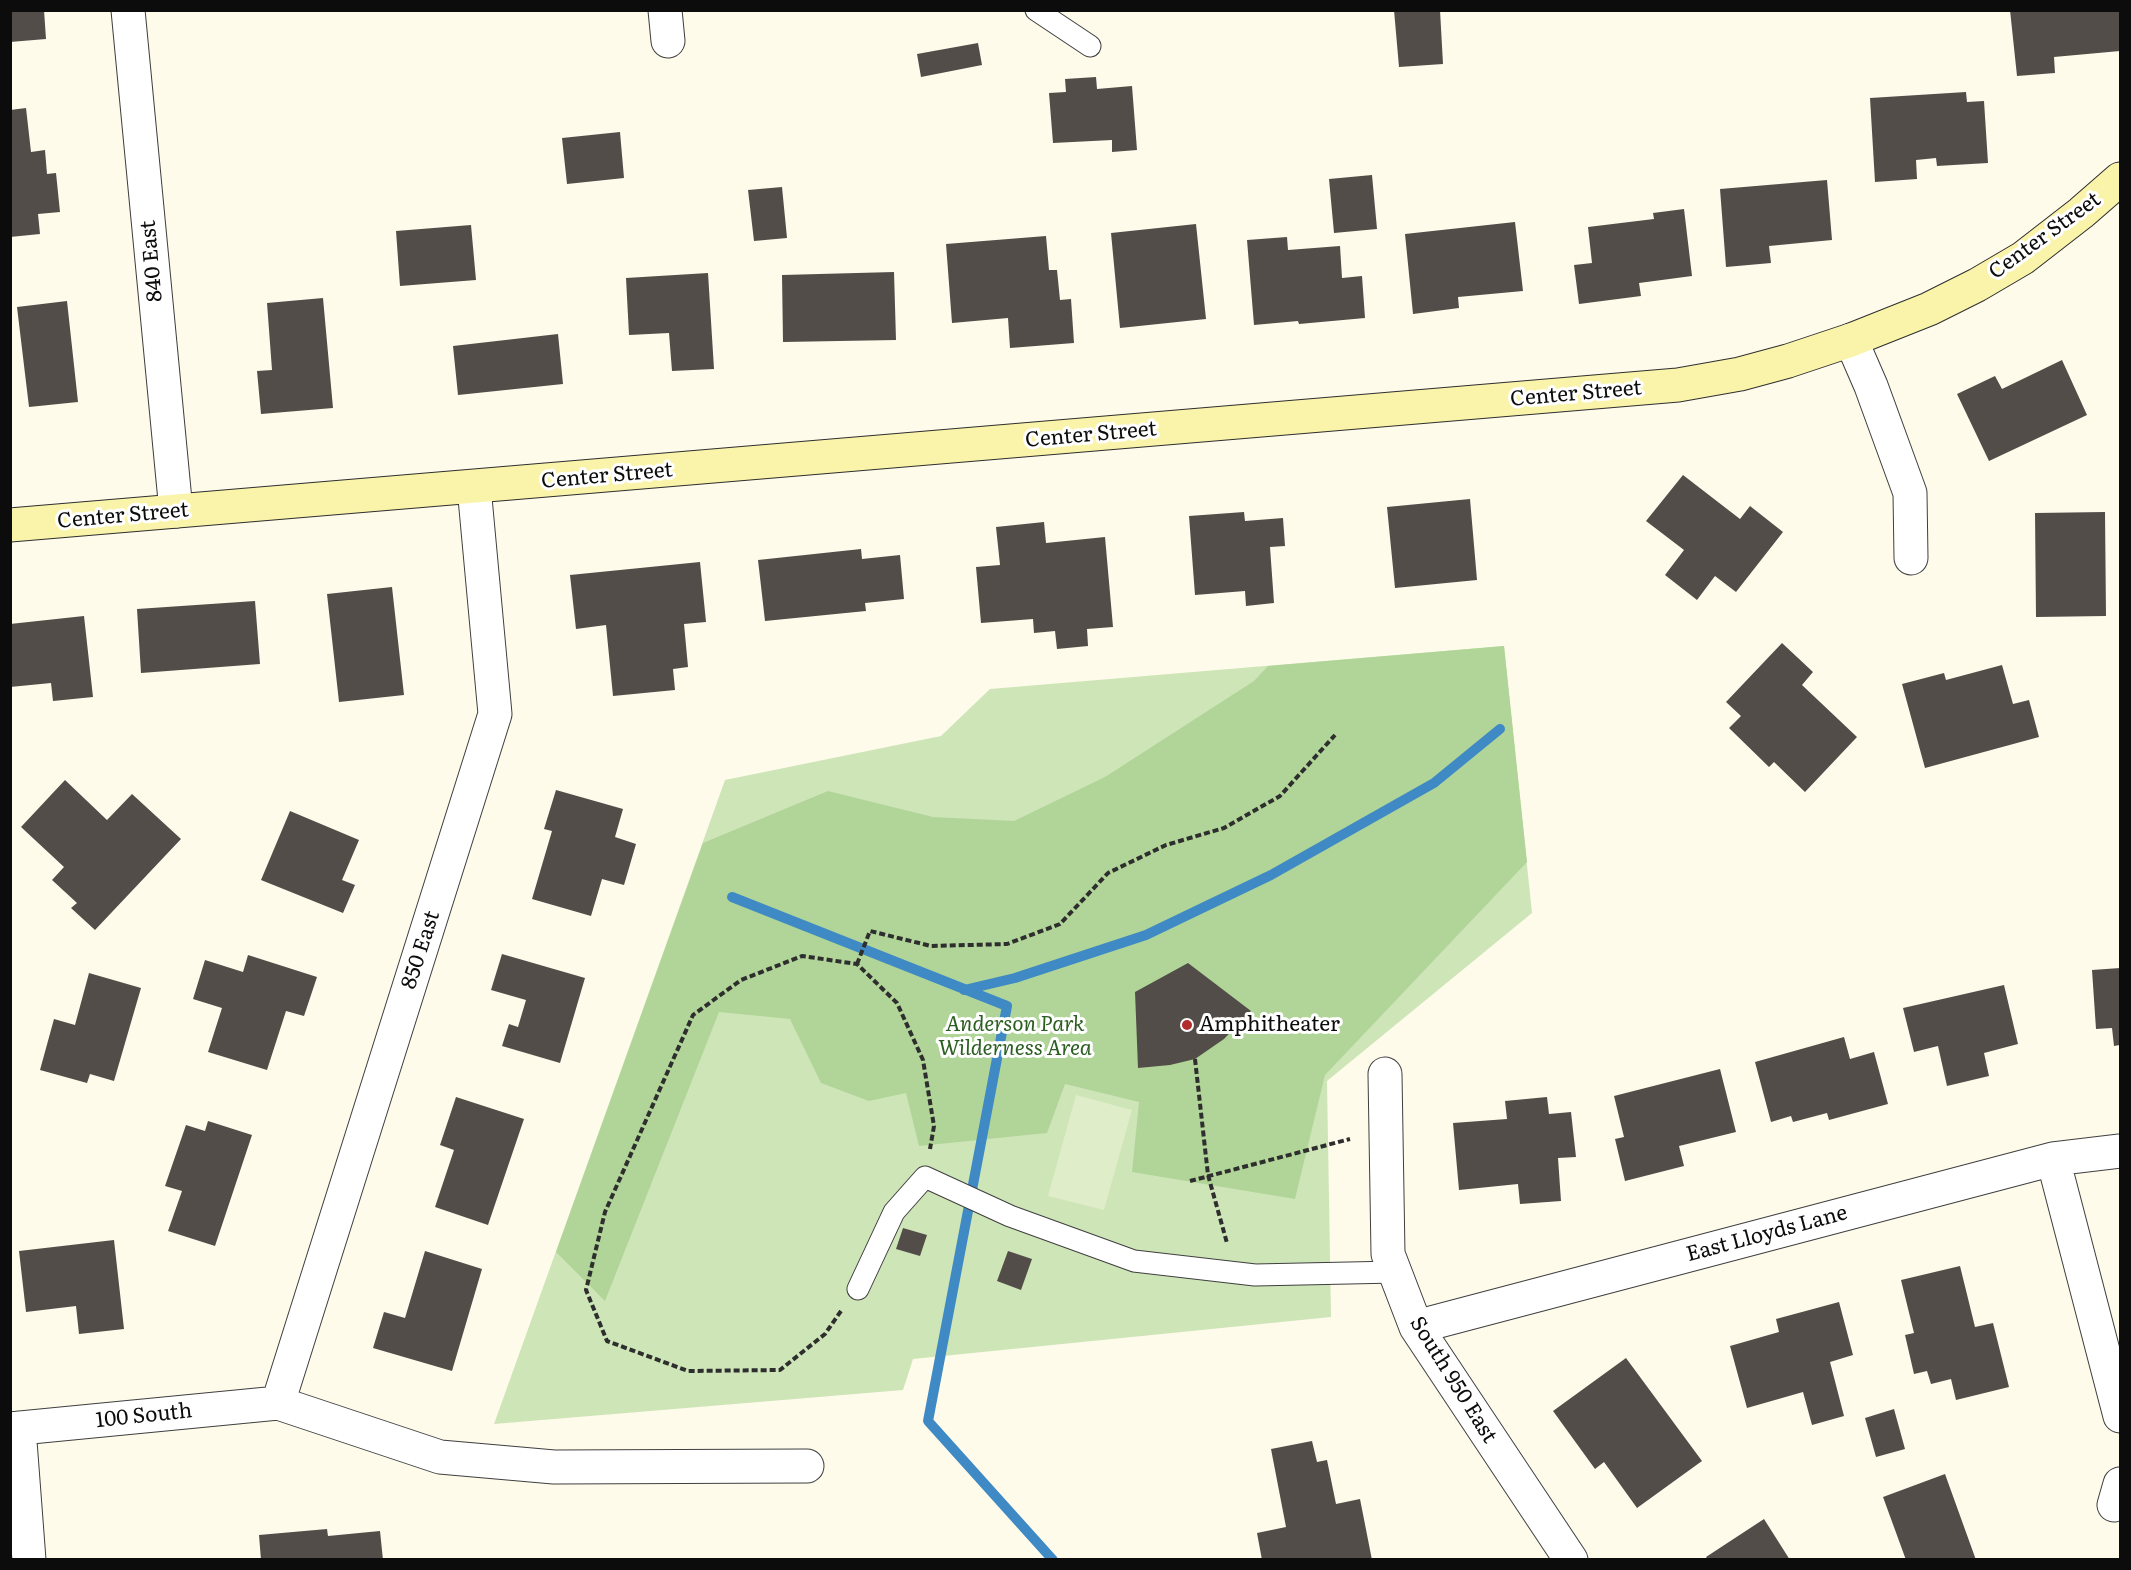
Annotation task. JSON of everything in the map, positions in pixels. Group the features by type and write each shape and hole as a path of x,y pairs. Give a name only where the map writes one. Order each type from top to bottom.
{"street":[{"name":"840 East","path":"128,10 176,511"},
{"name":"Center Street","path":"10,525 1678,385 1740,374 1788,361 1851,340 1929,309 2023,258 2121,179"},
{"path":"1851,340 1910,493 1911,558"},
{"name":"850 East","path":"278,1403 495,714 474,487"},
{"name":"South 950 East","path":"1385,1074 1388,1254 1416,1327 1570,1560"},
{"name":"East Lloyds Lane","path":"1416,1327 2054,1159 2121,1151"},
{"path":"2054,1159 2121,1416"},
{"path":"278,1403 440,1457 554,1467 807,1466"},
{"name":"100 South","path":"15,1429 278,1403"},
{"path":"15,1429 29,1560"}],"lane":[{"path":"1036,10 1090,46"},
{"path":"858,1288 894,1212 925,1177 1010,1216 1134,1261 1255,1275 1396,1272"}],"path":[{"path":"857,964 870,931 931,946 1007,944 1060,924 1108,873 1166,844 1224,828 1280,796 1335,735"},
{"path":"858,1288 825,1335 780,1370 688,1371 607,1341 586,1290 605,1212 693,1015 741,980 802,956 857,964 897,1003 923,1060 934,1126 925,1177"},
{"path":"1195,1059 1208,1175 1235,1273"},
{"path":"1190,1181 1386,1130"}],"green space":[{"name":"Anderson Park Wilderness Area","path":"1504,646 1532,913 1327,1081 1331,1317 913,1359 903,1390 494,1424 725,780 941,736 990,689"},
{"path":"1504,646 1527,862 1325,1075 1295,1199 1132,1172 1139,1102 1065,1084 1047,1133 919,1146 906,1093 869,1101 821,1083 790,1019 719,1012 605,1301 556,1252 703,843 828,791 933,817 1014,821 1105,777 1254,681 1268,666"},
{"path":"1076,1095 1132,1110 1104,1210 1048,1196"}],"building":[{"path":"10,10 44,10 46,39 10,42"},
{"path":"1394,10 1440,10 1443,64 1399,67"},
{"path":"2010,10 2120,10 2120,51 2054,57 2055,73 2017,76"},
{"path":"978,43 982,65 921,77 917,54"},
{"path":"1096,77 1097,89 1132,86 1137,150 1112,152 1112,140 1053,143 1049,93 1066,92 1065,79"},
{"path":"1966,92 1967,102 1984,101 1988,163 1937,166 1936,158 1916,160 1917,179 1875,182 1870,98"},
{"path":"26,108 31,152 45,150 47,174 56,173 60,212 38,214 40,234 10,237 10,110"},
{"path":"620,132 624,178 567,184 562,138"},
{"path":"1372,175 1377,229 1334,233 1329,179"},
{"path":"1827,180 1832,240 1769,246 1771,263 1726,267 1720,189"},
{"path":"782,187 787,238 754,241 748,190"},
{"path":"1684,209 1692,276 1639,283 1641,296 1579,304 1574,265 1592,263 1588,227 1654,219 1653,213"},
{"path":"1515,222 1523,291 1458,297 1459,308 1413,314 1405,234"},
{"path":"1196,224 1206,319 1120,328 1111,233"},
{"path":"471,225 476,280 400,286 396,231"},
{"path":"1046,236 1049,270 1057,270 1060,300 1071,299 1074,343 1010,348 1008,318 952,323 946,244"},
{"path":"1287,237 1288,250 1340,246 1342,278 1362,276 1365,318 1299,324 1298,321 1254,325 1247,240"},
{"path":"894,272 896,340 783,342 782,275"},
{"path":"708,273 714,369 672,371 669,333 629,335 626,278"},
{"path":"323,298 333,408 261,414 257,371 272,370 267,303"},
{"path":"67,301 78,402 29,407 17,307"},
{"path":"558,334 563,384 458,395 453,346"},
{"path":"2062,360 2087,415 1989,461 1957,394 1995,376 2002,389"},
{"path":"1683,475 1740,519 1750,506 1783,532 1736,592 1715,576 1697,600 1665,575 1684,550 1646,521"},
{"path":"1470,499 1477,580 1395,588 1387,507"},
{"path":"1244,512 1245,521 1283,518 1285,546 1270,547 1274,603 1246,606 1245,591 1195,595 1189,516"},
{"path":"2105,512 2106,616 2036,617 2035,513"},
{"path":"1044,522 1046,543 1105,537 1113,627 1087,629 1088,646 1057,649 1055,631 1034,633 1033,619 981,623 976,567 1000,565 996,527"},
{"path":"861,549 862,559 900,555 904,599 865,603 866,611 765,621 758,560"},
{"path":"700,562 706,622 684,624 688,667 673,669 675,690 613,696 606,625 576,629 570,575"},
{"path":"392,587 404,695 339,702 327,594"},
{"path":"255,601 260,664 141,673 137,609"},
{"path":"84,616 93,697 53,701 51,683 10,687 10,624"},
{"path":"1782,643 1813,672 1802,685 1857,737 1805,792 1774,762 1769,767 1729,728 1741,716 1726,702"},
{"path":"2002,665 2013,704 2029,700 2039,737 1925,768 1902,684 1944,673 1946,680"},
{"path":"65,780 107,820 132,794 181,839 95,930 71,908 77,903 52,880 64,867 21,827"},
{"path":"556,790 623,809 615,837 636,844 624,885 602,879 591,916 532,899 552,831 544,829"},
{"path":"290,811 359,840 342,880 355,885 343,913 261,880"},
{"path":"502,954 585,978 560,1063 502,1046 509,1024 518,1027 526,1000 491,990"},
{"path":"248,955 317,977 304,1016 286,1011 267,1070 208,1052 222,1008 193,999 205,960 243,972"},
{"name":"Amphitheater","path":"1188,963 1251,1011 1224,1039 1195,1059 1170,1065 1138,1068 1135,992"},
{"path":"2120,968 2120,1045 2114,1046 2112,1028 2096,1029 2092,970"},
{"path":"89,973 141,988 114,1081 90,1074 87,1083 40,1070 54,1019 75,1025"},
{"path":"2004,985 2018,1044 1984,1053 1989,1076 1947,1086 1938,1046 1914,1052 1903,1008"},
{"path":"1844,1037 1850,1059 1874,1052 1888,1104 1829,1120 1827,1113 1793,1122 1791,1116 1771,1122 1755,1062"},
{"path":"1720,1069 1736,1132 1679,1146 1684,1166 1625,1181 1615,1139 1624,1137 1614,1096"},
{"path":"456,1097 524,1119 488,1225 435,1207 454,1150 440,1145"},
{"path":"1547,1097 1549,1114 1571,1112 1576,1157 1558,1158 1561,1201 1520,1204 1518,1184 1459,1190 1453,1123 1507,1119 1505,1101"},
{"path":"208,1121 252,1135 215,1246 168,1231 182,1191 165,1186 186,1125 205,1131"},
{"path":"903,1228 927,1235 920,1256 896,1249"},
{"path":"114,1240 124,1329 79,1334 76,1306 26,1312 19,1251"},
{"path":"425,1251 482,1269 452,1371 373,1348 384,1312 405,1318"},
{"path":"1008,1251 1032,1259 1021,1290 997,1281"},
{"path":"1960,1266 1975,1327 1993,1323 2009,1387 1956,1400 1951,1379 1931,1384 1927,1371 1914,1374 1905,1335 1914,1333 1901,1280"},
{"path":"1839,1302 1853,1355 1830,1362 1844,1416 1812,1425 1803,1392 1747,1408 1730,1346 1779,1332 1776,1319"},
{"path":"1626,1358 1702,1461 1637,1508 1604,1462 1595,1469 1553,1411"},
{"path":"1894,1409 1905,1449 1876,1457 1865,1418"},
{"path":"1312,1441 1317,1462 1327,1460 1336,1504 1360,1499 1372,1560 1262,1560 1257,1533 1286,1527 1271,1449"},
{"path":"1945,1474 1976,1560 1906,1560 1883,1497"},
{"path":"1764,1519 1790,1560 1708,1560 1706,1557"},
{"path":"327,1529 328,1536 380,1531 383,1560 261,1560 259,1535"}],"waterway":[{"path":"964,990 1015,978 1146,935 1271,875 1434,783 1500,729"},
{"path":"732,897 1007,1006 928,1421 1053,1560"}],"place":[{"name":"Amphitheater","path":"1187,1025"}]}
